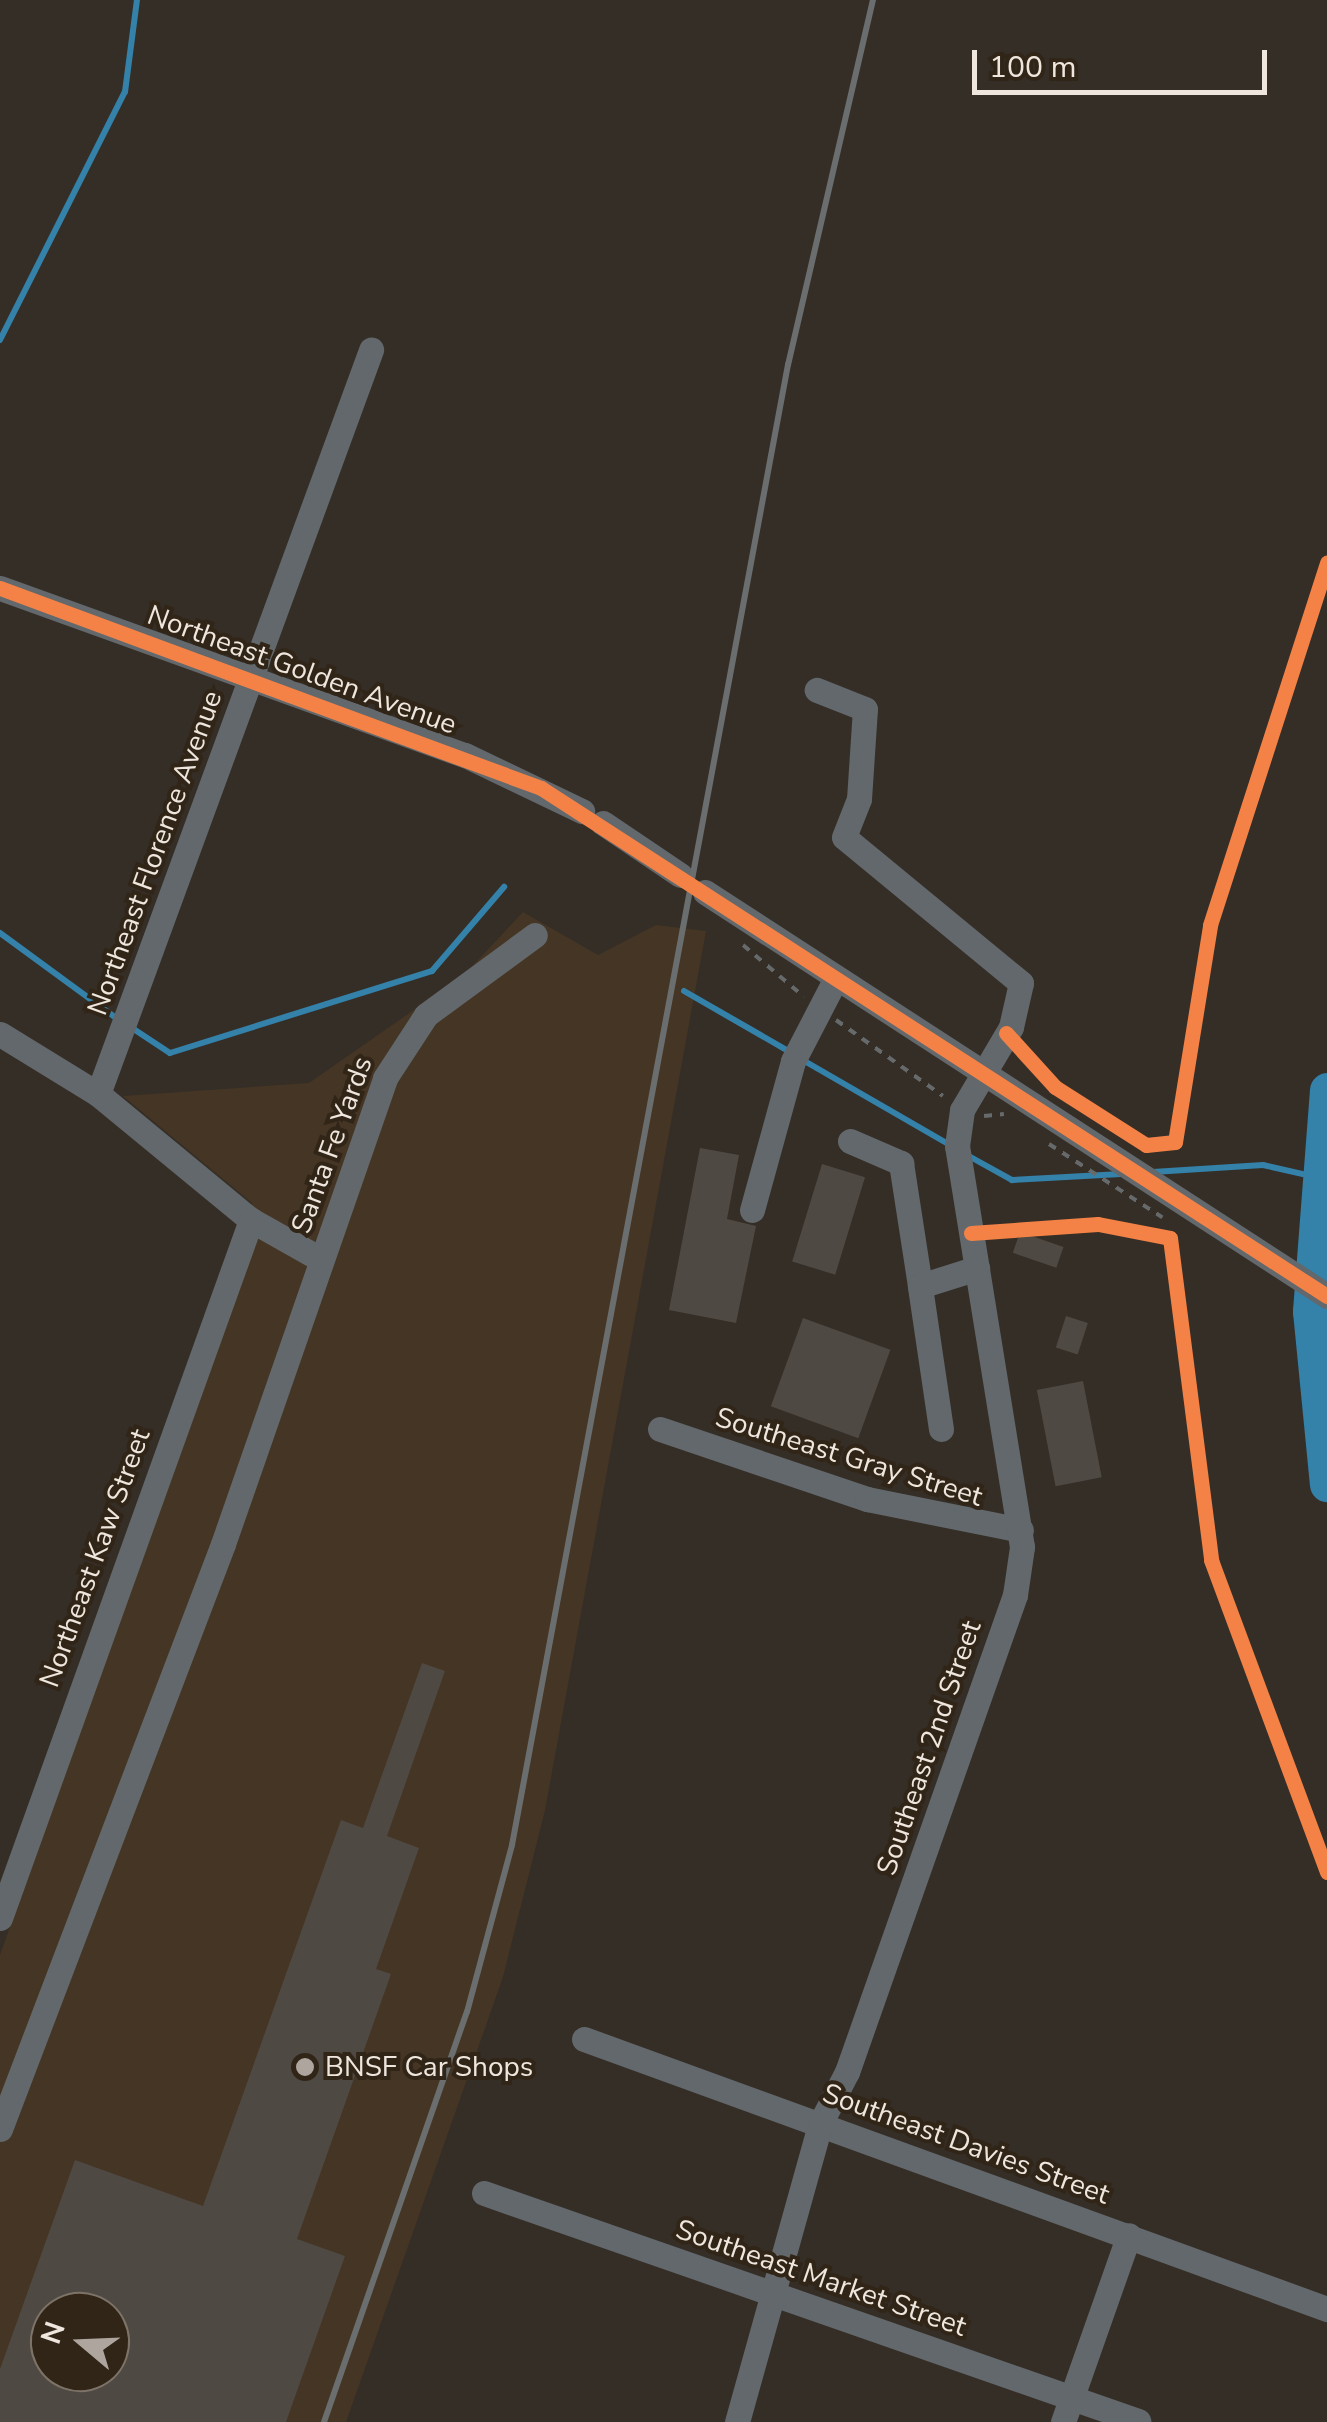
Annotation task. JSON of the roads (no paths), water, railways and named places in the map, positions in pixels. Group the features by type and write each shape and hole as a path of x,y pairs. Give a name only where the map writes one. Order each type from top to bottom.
{"street":[{"name":"Northeast Florence Avenue","path":"98,1094 371,350"},
{"name":"Northeast Golden Avenue","path":"0,588 465,754 592,817 680,875"},
{"name":"Southeast 2nd Street","path":"737,2422 768,2292 820,2124 1015,1594 1021,1530 956,1146 962,1110 1010,1026 1021,984 844,837 859,798 865,709 816,690"},
{"path":"705,892 1175,1213 1327,1296"},
{"name":"Santa Fe Yards","path":"0,2128 404,1043 426,1015 534,935"},
{"path":"752,1210 817,1006 834,982"},
{"path":"0,1034 98,1094 251,1220 322,1260"},
{"path":"850,1141 901,1162 941,1429"},
{"name":"Northeast Kaw Street","path":"0,1918 251,1220"},
{"path":"920,1286 977,1268"},
{"name":"Southeast Gray Street","path":"660,1429 902,1510 1021,1530"},
{"name":"Southeast Davies Street","path":"584,2039 1327,2309"},
{"name":"Southeast Market Street","path":"484,2193 768,2292 1068,2410 1138,2421"},
{"path":"1068,2410 1128,2234"}],"waterway":[{"path":"0,340 125,92 137,0"},
{"path":"129,1026 170,1053 432,971 504,887"},
{"path":"0,933 119,1020"},
{"path":"684,991 790,1052"},
{"path":"801,1059 950,1145"},
{"path":"1327,1090 1310,1311 1327,1484"},
{"path":"965,1154 1012,1180 1121,1174"},
{"path":"1153,1172 1263,1165 1320,1178"}],"railway":[{"path":"324,2422 467,2012 512,1845 788,365 873,0"}],"place":[{"name":"BNSF Car Shops","path":"305,2067"}]}
